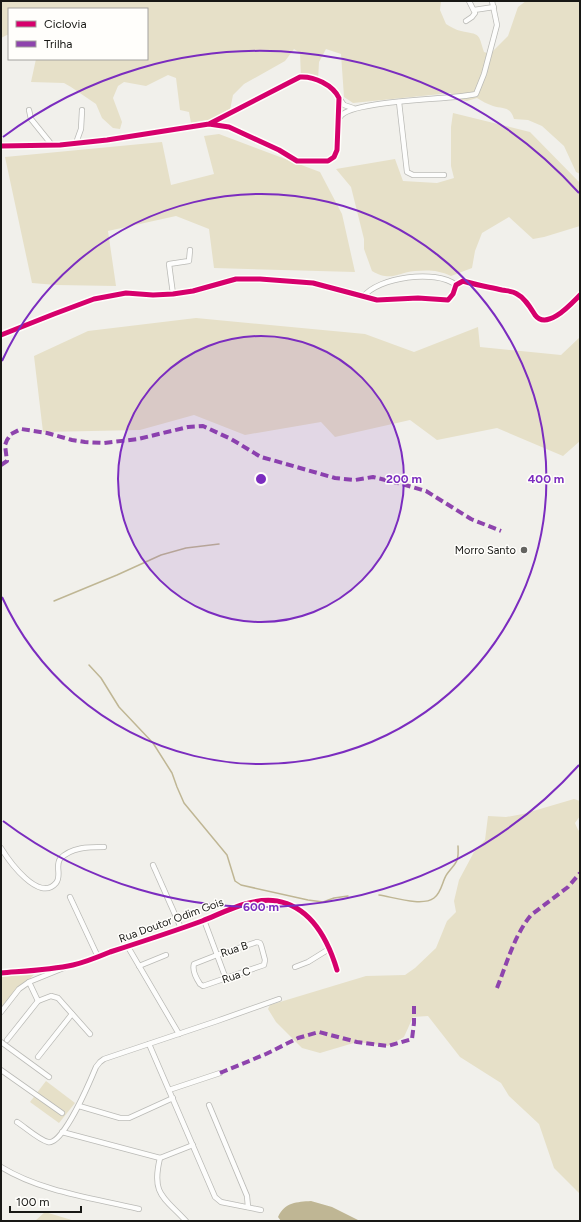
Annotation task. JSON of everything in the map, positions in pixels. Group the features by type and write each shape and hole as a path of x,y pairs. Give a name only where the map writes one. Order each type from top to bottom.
{"street":[{"path":"466,22 474,15 474,10 469,1"},
{"path":"339,119 344,112 355,108 478,93 497,25 492,1"},
{"path":"474,10 494,7"},
{"path":"209,124 300,77 309,78 326,85 336,91 346,107 355,108"},
{"path":"1,146 52,145 108,140 209,124 228,127 279,150 297,161 328,161 334,157 338,150 339,98"},
{"path":"399,102 407,172 413,175 444,175"},
{"path":"29,110 31,119 52,145"},
{"path":"76,143 81,129 82,110"},
{"path":"173,294 169,264 189,261 190,250"},
{"path":"363,297 367,292 376,287 401,279 423,276 444,279 451,281 456,285"},
{"path":"1,335 94,299 126,293 153,295 173,294 193,291 236,279 260,279 313,283 377,300 418,298 448,300 453,294 456,285 463,281 518,294 525,300 536,316 544,321 555,317 580,295"},
{"path":"1,848 22,876 43,888 53,886 57,882 59,877 59,860 63,857 88,847 104,847"},
{"path":"153,865 181,928"},
{"path":"70,897 98,957"},
{"name":"Rua Doutor Odim Gois","path":"1,973 74,965 258,901 278,901 294,906 304,913 318,928 329,949 337,970"},
{"path":"204,920 226,979"},
{"name":"Rua B","path":"203,986 198,982 193,967 197,962 259,942 265,960"},
{"path":"128,947 179,1034"},
{"path":"295,967 308,962 329,949"},
{"path":"139,966 166,955"},
{"name":"Rua C","path":"203,986 264,965 265,960"},
{"path":"1,1012 19,988 29,982 74,965"},
{"path":"29,982 38,1001"},
{"path":"7,1040 38,1001 51,996 58,998 90,1034"},
{"path":"17,1122 41,1139 52,1142 62,1132 79,1106 100,1062 116,1054 279,999"},
{"path":"38,1057 72,1014"},
{"path":"1,1042 49,1077"},
{"path":"149,1044 217,1200 220,1202 261,1210"},
{"path":"1,1070 62,1113"},
{"path":"169,1090 220,1073"},
{"path":"79,1106 120,1118 129,1118 173,1098"},
{"path":"208,1105 247,1196 248,1208"},
{"path":"62,1132 160,1158 193,1145"},
{"path":"160,1158 156,1175 159,1189 165,1201 186,1221"},
{"path":"1,1167 34,1182 59,1190 139,1209"}],"shaded area":[{"path":"1,1 441,1 440,10 446,24 457,30 475,34 481,41 484,52 490,54 508,36 518,7 526,1 580,1 580,174 576,172 564,146 542,126 528,120 514,119 508,110 491,105 477,98 467,101 453,99 451,93 353,103 344,97 341,54 326,49 319,62 318,81 301,78 300,53 294,49 285,61 244,84 233,95 230,110 213,119 191,123 189,112 180,110 176,78 168,75 146,86 124,82 118,86 113,98 122,122 120,129 113,128 102,118 96,104 64,83 31,82 36,60 148,60 148,8 8,8 8,34 1,38"},
{"path":"453,113 530,132 580,183 580,226 533,239 509,217 482,233 475,251 472,268 451,276 438,272 415,271 394,276 384,276 372,271 364,249 364,239 351,187 336,169 395,159 403,181 437,183 454,178 451,166 451,127"},
{"path":"219,134 320,172 342,214 355,272 214,268 209,229 176,216 108,231 116,286 32,283 5,157 162,142 171,185 214,174 204,136"},
{"path":"196,318 365,334 414,352 478,327 480,347 561,355 580,337 580,441 563,456 497,428 437,440 410,420 335,437 321,422 245,435 194,415 140,430 43,432 34,356 88,331"},
{"path":"574,799 580,801 580,816 575,823 580,831 580,1194 554,1168 539,1124 509,1096 501,1083 460,1057 428,1016 413,1017 404,1037 388,1046 357,1042 320,1053 302,1048 276,1022 268,1009 270,1005 366,976 405,975 415,968 436,948 447,921 456,912 454,901 459,880 474,852 485,840 488,816 506,817 523,814"},
{"path":"38,971 15,992 1,1010 1,976"},
{"path":"46,1081 75,1103 59,1123 30,1102"},
{"path":"311,1201 332,1207 360,1221 281,1221 278,1217 284,1208 292,1204"},
{"path":"45,1212 75,1221 35,1221"}],"waterway":[{"path":"54,601 161,555 186,548 219,544"},
{"path":"89,665 101,678 119,707 153,743 172,773 184,803 227,855 235,881 241,885 323,902 334,898 348,896"},
{"path":"379,895 415,902 429,901 434,898 439,893 445,877 456,862 458,856 458,846"}],"marked path":[{"path":"1,465 7,461 5,445 7,440 11,434 21,429 47,433 72,440 104,443 138,439 188,427 203,426 231,439 261,457 335,478 355,480 373,477 426,491 471,519 501,531"},
{"path":"497,988 511,950 525,923 531,915 568,887 580,873"},
{"path":"220,1073 266,1054 298,1038 319,1032 357,1042 388,1046 412,1039 414,1006"}],"cycle path":[{"path":"1,146 60,145 107,140 209,124 300,77 311,78 328,85 339,98 337,150 334,157 328,161 297,161 279,150 229,127 209,124"},
{"path":"1,335 94,299 126,293 153,295 173,294 193,291 236,279 260,279 313,283 377,300 418,298 448,300 453,294 456,285 463,281 515,293 525,300 535,315 540,319 546,320 565,310 580,295"},
{"path":"1,973 64,967 78,964 191,925 238,906 267,900 289,904 309,918 316,926 329,947 337,970"}],"place":[{"name":"Morro Santo","path":"524,550"}]}
